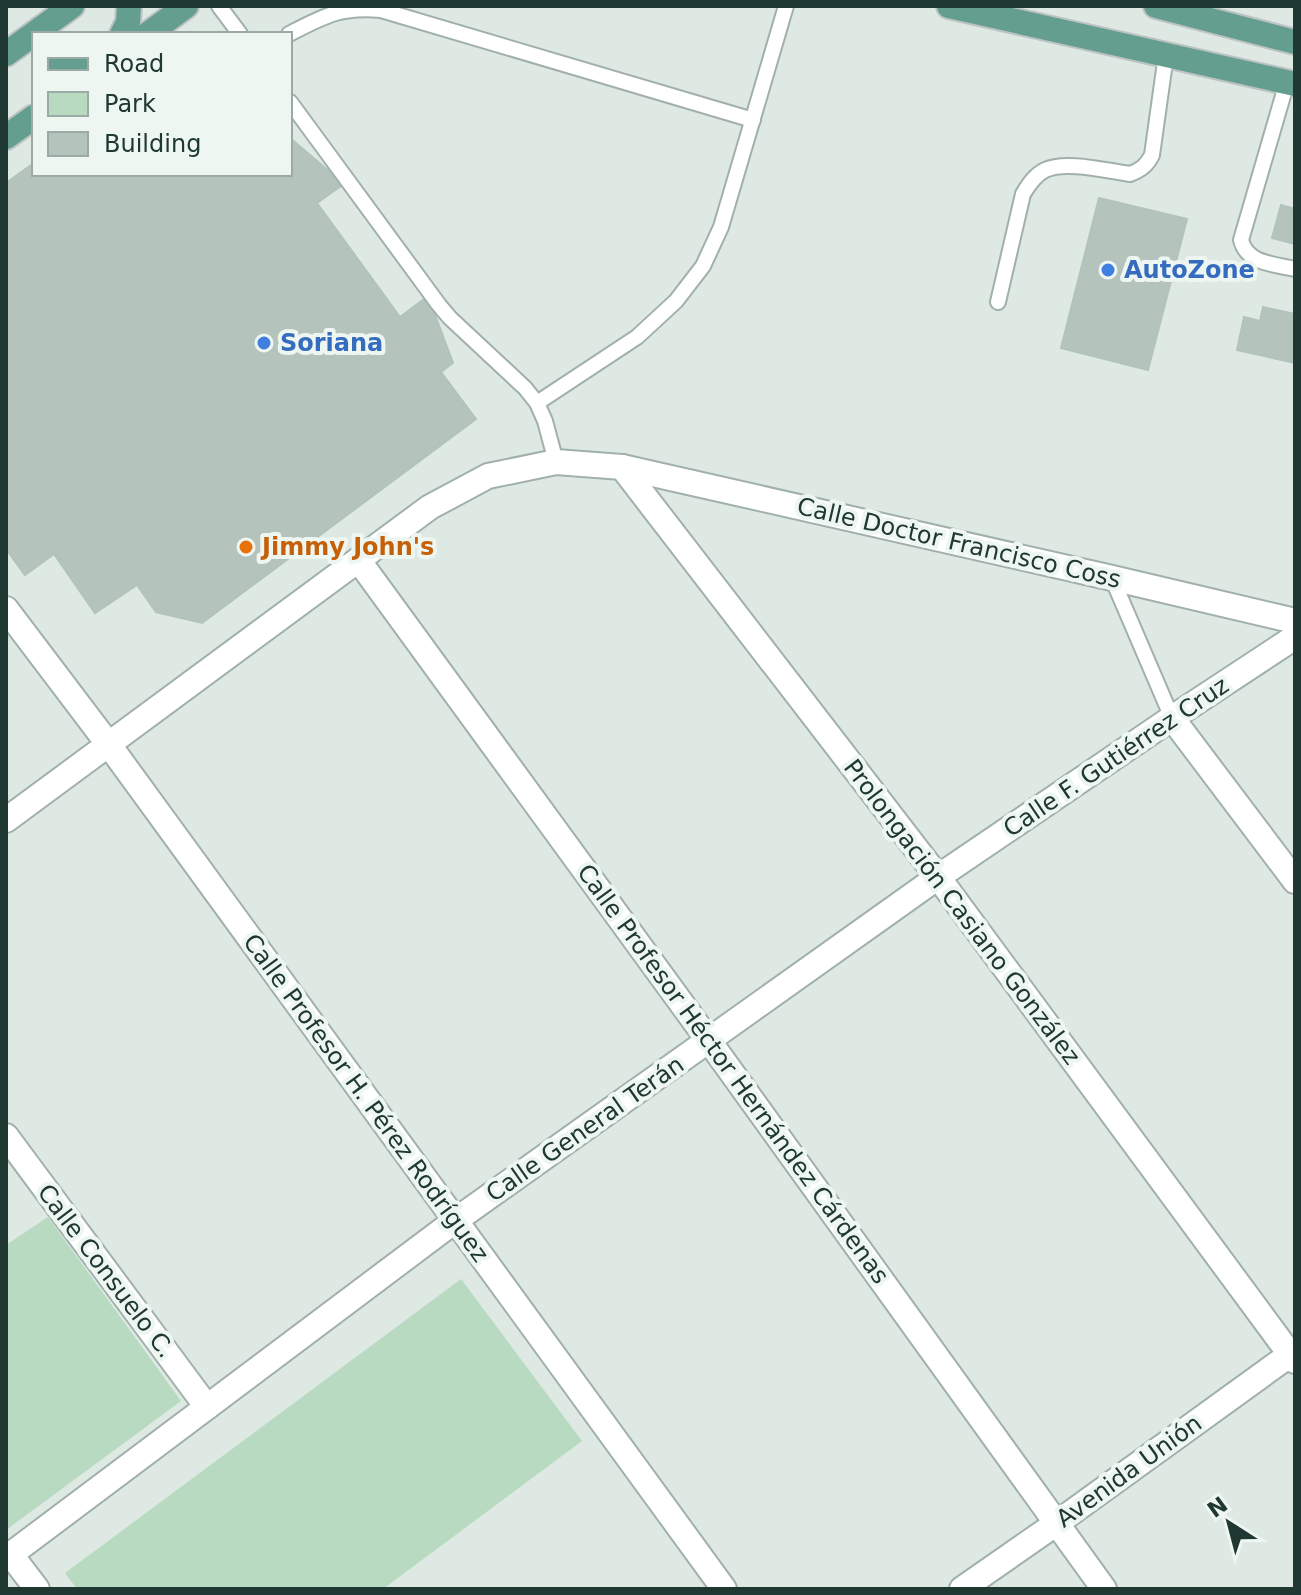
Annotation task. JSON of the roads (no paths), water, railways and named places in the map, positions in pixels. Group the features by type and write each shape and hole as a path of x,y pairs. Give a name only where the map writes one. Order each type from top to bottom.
{"main road":[{"path":"36,32 72,6"},
{"path":"123,32 128,22 129,6"},
{"path":"151,32 186,6"},
{"path":"949,6 1291,83"},
{"path":"1156,6 1295,42"},
{"path":"6,54 32,35"},
{"path":"6,137 32,118"}],"street":[{"name":"Calle Doctor Francisco Coss","path":"6,820 430,507 488,476 556,462 622,467 1295,621"},
{"name":"Prolongación Casiano González","path":"622,467 938,877 1293,1356"},
{"name":"Calle Profesor Héctor Hernández Cárdenas","path":"359,561 1104,1589"},
{"name":"Calle Profesor H. Pérez Rodríguez","path":"6,609 109,745 724,1589"},
{"name":"Calle F. Gutiérrez Cruz","path":"938,877 1295,637"},
{"path":"1172,718 1295,881"},
{"name":"Calle General Terán","path":"9,1556 456,1220 938,877"},
{"name":"Calle Consuelo C.","path":"6,1136 207,1407"},
{"name":"Avenida Unión","path":"962,1589 1293,1356"},
{"path":"9,1556 37,1589"}],"lane":[{"path":"219,6 238,32"},
{"path":"537,403 637,337 676,301 703,266 721,227 786,6"},
{"path":"292,33 338,11 359,8 381,10 753,120"},
{"path":"998,302 1023,194 1033,179 1046,169 1063,165 1130,174 1147,164 1152,155 1166,55"},
{"path":"1291,83 1241,240 1248,255 1255,259 1295,269"},
{"path":"292,105 439,305 537,403 556,462"},
{"path":"1112,578 1172,718"}],"place":[{"name":"AutoZone","path":"1108,270"},
{"name":"Soriana","path":"264,343"},
{"name":"Jimmy John's","path":"246,547"}]}
